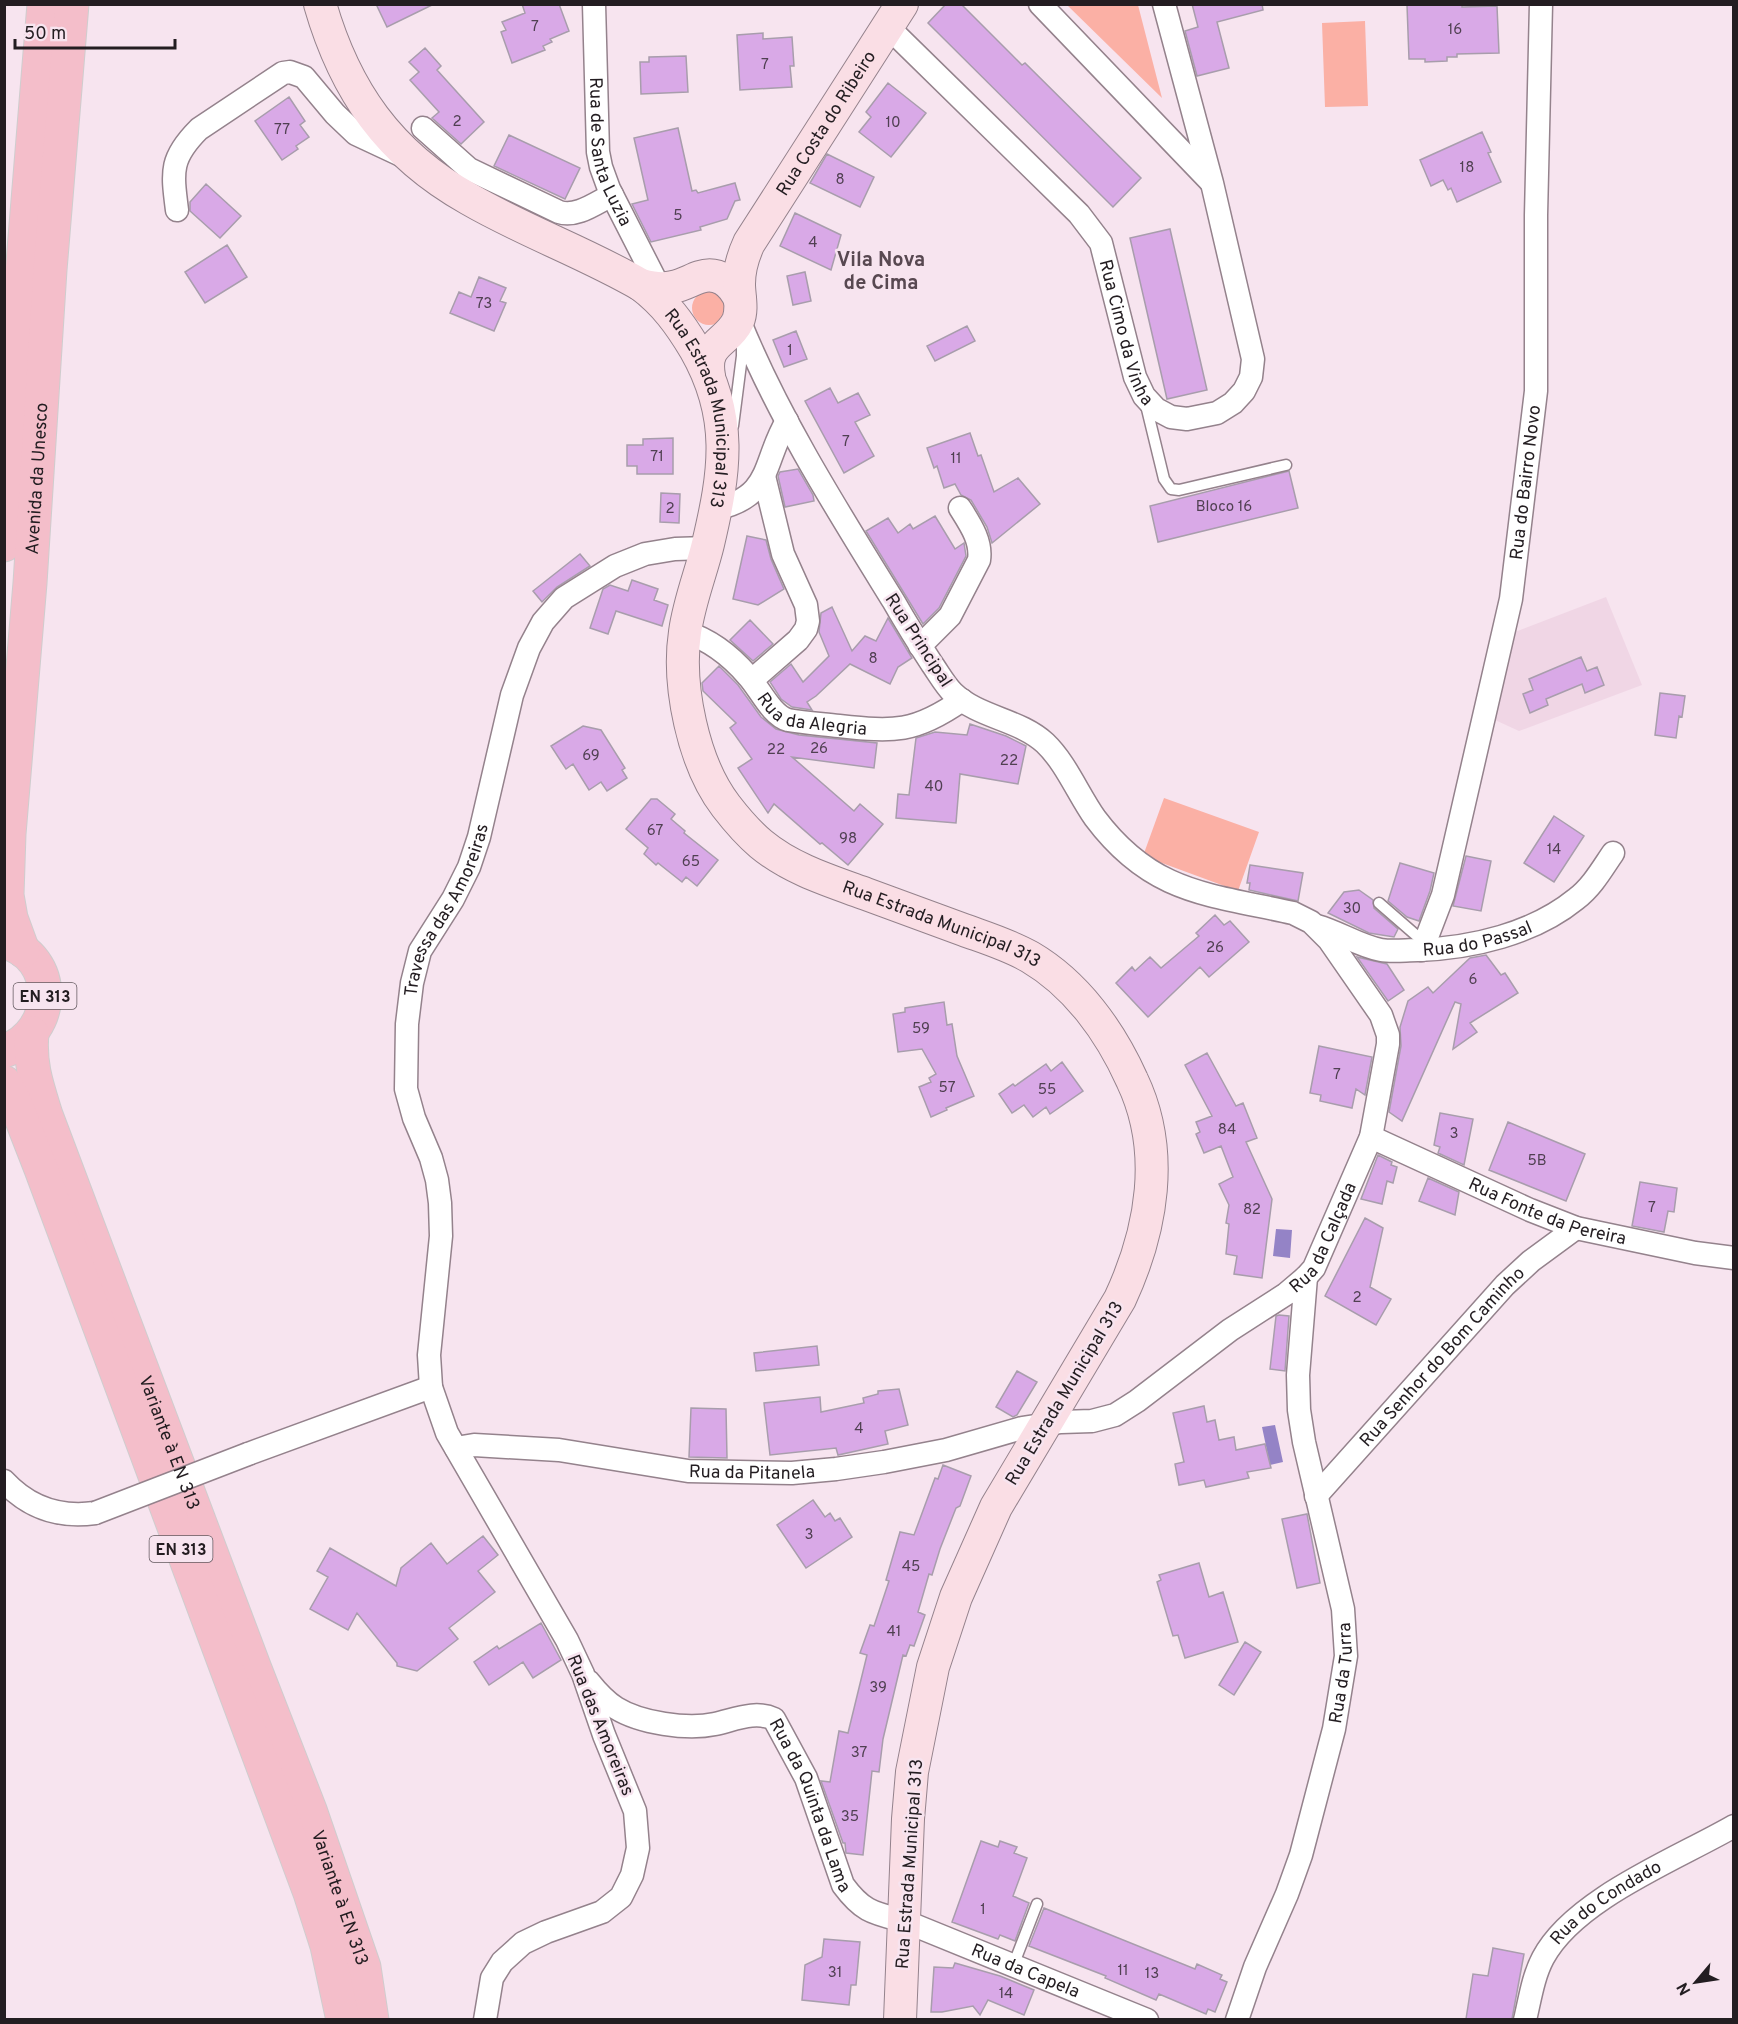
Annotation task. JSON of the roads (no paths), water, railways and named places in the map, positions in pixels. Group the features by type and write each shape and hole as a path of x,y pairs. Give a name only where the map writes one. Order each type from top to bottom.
{"main road":[{"name":"Avenida da Unesco","path":"4,545 20,299 44,4"},
{"name":"Avenida da Unesco","path":"14,946 7,895 9,834 30,583 50,270 72,4"},
{"name":"Rua Estrada Municipal 313","path":"320,4 333,48 356,91 378,124 393,141 415,161 469,200 650,287 683,330 709,376 721,418 722,467 716,509 685,632 683,653 687,710 701,758 724,803 761,844 789,863 821,878 1000,943 1031,957 1055,974 1094,1016 1123,1060 1138,1093 1147,1126 1152,1173 1149,1211 1140,1250 1120,1299 996,1507 956,1597 933,1667 912,1772 900,2019"},
{"name":"Rua Costa do Ribeiro","path":"749,243 895,15"},
{"path":"650,287 673,287 700,279 720,277 729,283 736,290 734,318 708,342 683,330 676,301 683,288 700,279 749,243"},
{"path":"709,376 709,358 734,318 740,274 749,243"},
{"name":"EN 313","path":"4,1051 23,1041 32,1033 42,1018 46,1000 44,981 36,964 14,946"},
{"name":"Variante à EN 313","path":"32,1033 30,1054 33,1074 46,1115 310,1810 364,1967 372,2019"},
{"name":"Variante à EN 313","path":"4,1082 14,1100 41,1169 310,1893 327,1946 343,2019"}],"street":[{"name":"Rua de Santa Luzia","path":"594,4 598,152 603,175 650,287"},
{"path":"1040,4 1212,183"},
{"name":"Rua Cimo da Vinha","path":"895,15 1095,233 1105,256 1135,377 1144,396 1163,414 1178,418 1195,418 1217,413 1233,404 1244,391 1253,368 1252,349 1212,183 1164,4"},
{"name":"Rua do Bairro Novo","path":"1424,946 1443,895 1511,599 1534,414 1541,4"},
{"path":"177,210 174,170 178,155 188,140 199,129 274,78 290,72 304,77 335,114 356,134 415,161"},
{"path":"423,128 469,169 564,213 576,212 612,195"},
{"name":"Rua Principal","path":"734,318 787,421 841,516 942,680 952,692 962,700 1030,732 1043,741 1060,761 1094,817 1134,861 1150,872 1206,895 1293,913 1316,926"},
{"path":"716,509 750,497 760,485 778,437 787,421"},
{"path":"752,680 802,634 808,621 806,605 783,554 764,476"},
{"path":"921,646 950,616 979,560 978,542 960,508"},
{"name":"Travessa das Amoreiras","path":"430,1387 429,1355 441,1236 440,1203 431,1158 414,1118 406,1089 407,1024 412,983 420,951 453,899 469,867 482,826 512,695 529,648 543,622 564,598 615,566 645,554 675,549 707,548"},
{"name":"Rua da Alegria","path":"685,632 704,638 716,646 752,680 777,714 784,719 893,730 914,726 942,714 962,700"},
{"name":"Rua do Passal","path":"1316,926 1373,948 1388,951 1424,946 1448,948 1481,942 1522,929 1561,911 1589,887 1613,853"},
{"name":"Rua da Calçada","path":"1047,1424 1092,1421 1122,1412 1222,1335 1274,1302 1306,1277 1319,1257 1371,1137 1388,1035 1386,1025 1374,1005 1316,926"},
{"name":"Rua Fonte da Pereira","path":"1371,1137 1537,1213 1576,1228 1695,1253 1734,1258"},
{"name":"Rua Senhor do Bom Caminho","path":"1316,1496 1505,1284 1531,1261 1576,1228"},
{"name":"Rua da Turra","path":"1237,2019 1255,1967 1287,1894 1301,1855 1334,1729 1344,1680 1346,1656 1343,1609 1304,1442 1298,1392 1306,1277"},
{"path":"4,1481 24,1500 40,1508 76,1515 95,1513 430,1387"},
{"name":"Rua das Amoreiras","path":"430,1387 447,1432 567,1640 583,1674 604,1735 635,1811 638,1848 632,1875 621,1897 602,1912 546,1932 523,1943 502,1962 492,1978 485,2019"},
{"name":"Rua da Pitanela","path":"456,1448 474,1445 559,1450 687,1471 792,1473 836,1469 946,1450 1001,1432 1047,1424"},
{"name":"Rua da Quinta da Lama","path":"583,1674 604,1699 614,1707 624,1713 650,1721 701,1726 748,1716 763,1715 774,1719 807,1778 843,1885 854,1900 864,1908 904,1921"},
{"name":"Rua do Condado","path":"1525,2019 1536,1972 1543,1958 1562,1933 1617,1889 1734,1826"},
{"name":"Rua da Capela","path":"904,1921 1147,2019"}],"lane":[{"path":"722,467 733,426 742,356 734,318"},
{"path":"1144,396 1162,474 1171,489 1182,489 1286,465"},
{"path":"1379,903 1424,946"},
{"path":"1014,1966 1037,1904"}],"district":[{"name":"Vila Nova de Cima","path":"881,270"}]}
